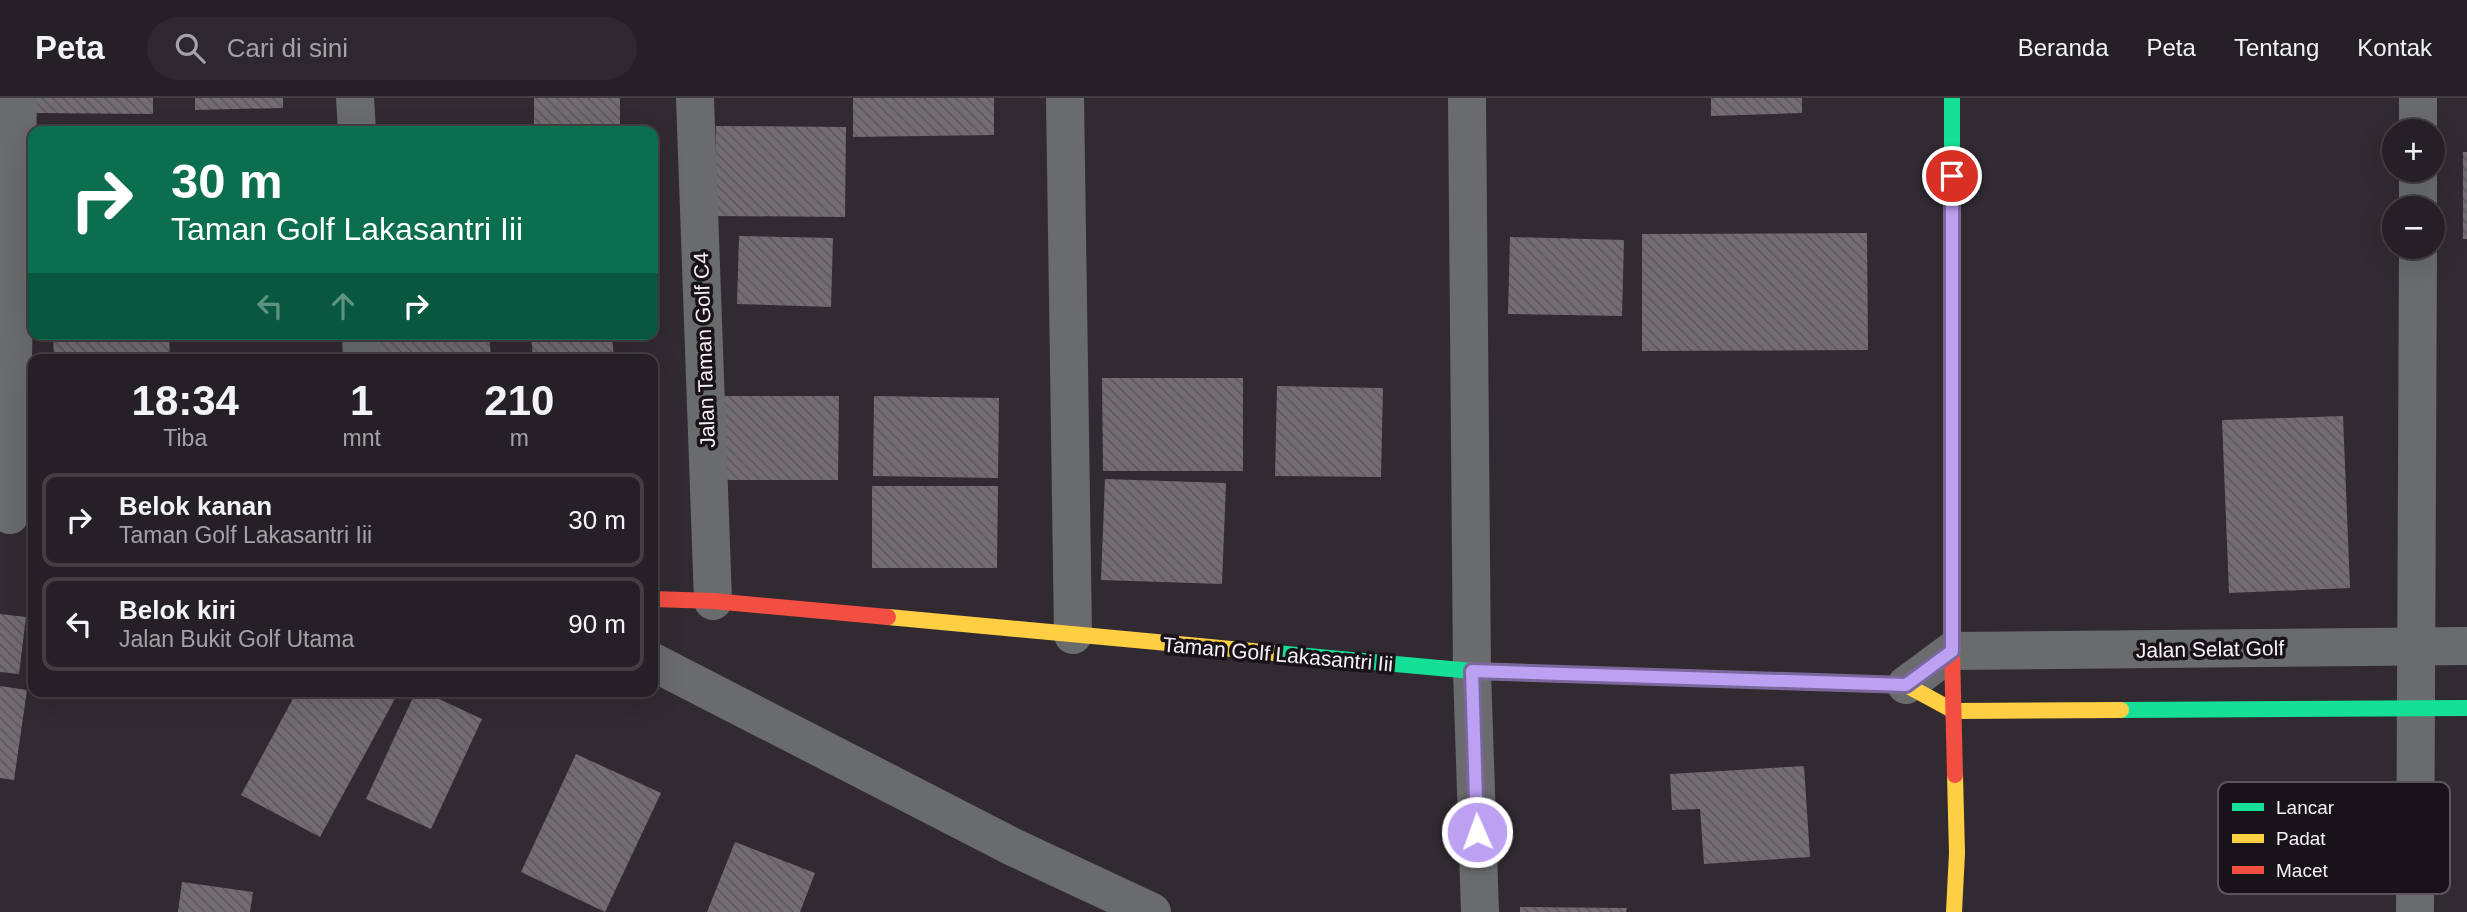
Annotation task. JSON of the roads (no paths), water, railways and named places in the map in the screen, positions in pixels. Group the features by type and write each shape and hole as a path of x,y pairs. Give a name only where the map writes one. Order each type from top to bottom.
{"street":[{"path":"14,516 18,98"},
{"path":"355,98 357,126"},
{"name":"Jalan Taman Golf C4","path":"695,98 713,601"},
{"path":"1065,98 1073,635"},
{"path":"1467,98 1472,671 1480,912"},
{"path":"1952,98 1952,651 1957,853 1954,912"},
{"path":"2418,98 2418,119"},
{"path":"2416,782 2418,259"},
{"name":"Taman Golf Lakasantri Iii","path":"658,599 713,601 1472,671 1906,685 1954,711"},
{"name":"Jalan Selat Golf","path":"1952,651 2467,646"},
{"path":"1906,685 1952,651"},
{"path":"658,665 1015,848 1152,912"},
{"path":"1954,711 2467,708"},
{"path":"2415,894 2415,912"}]}
